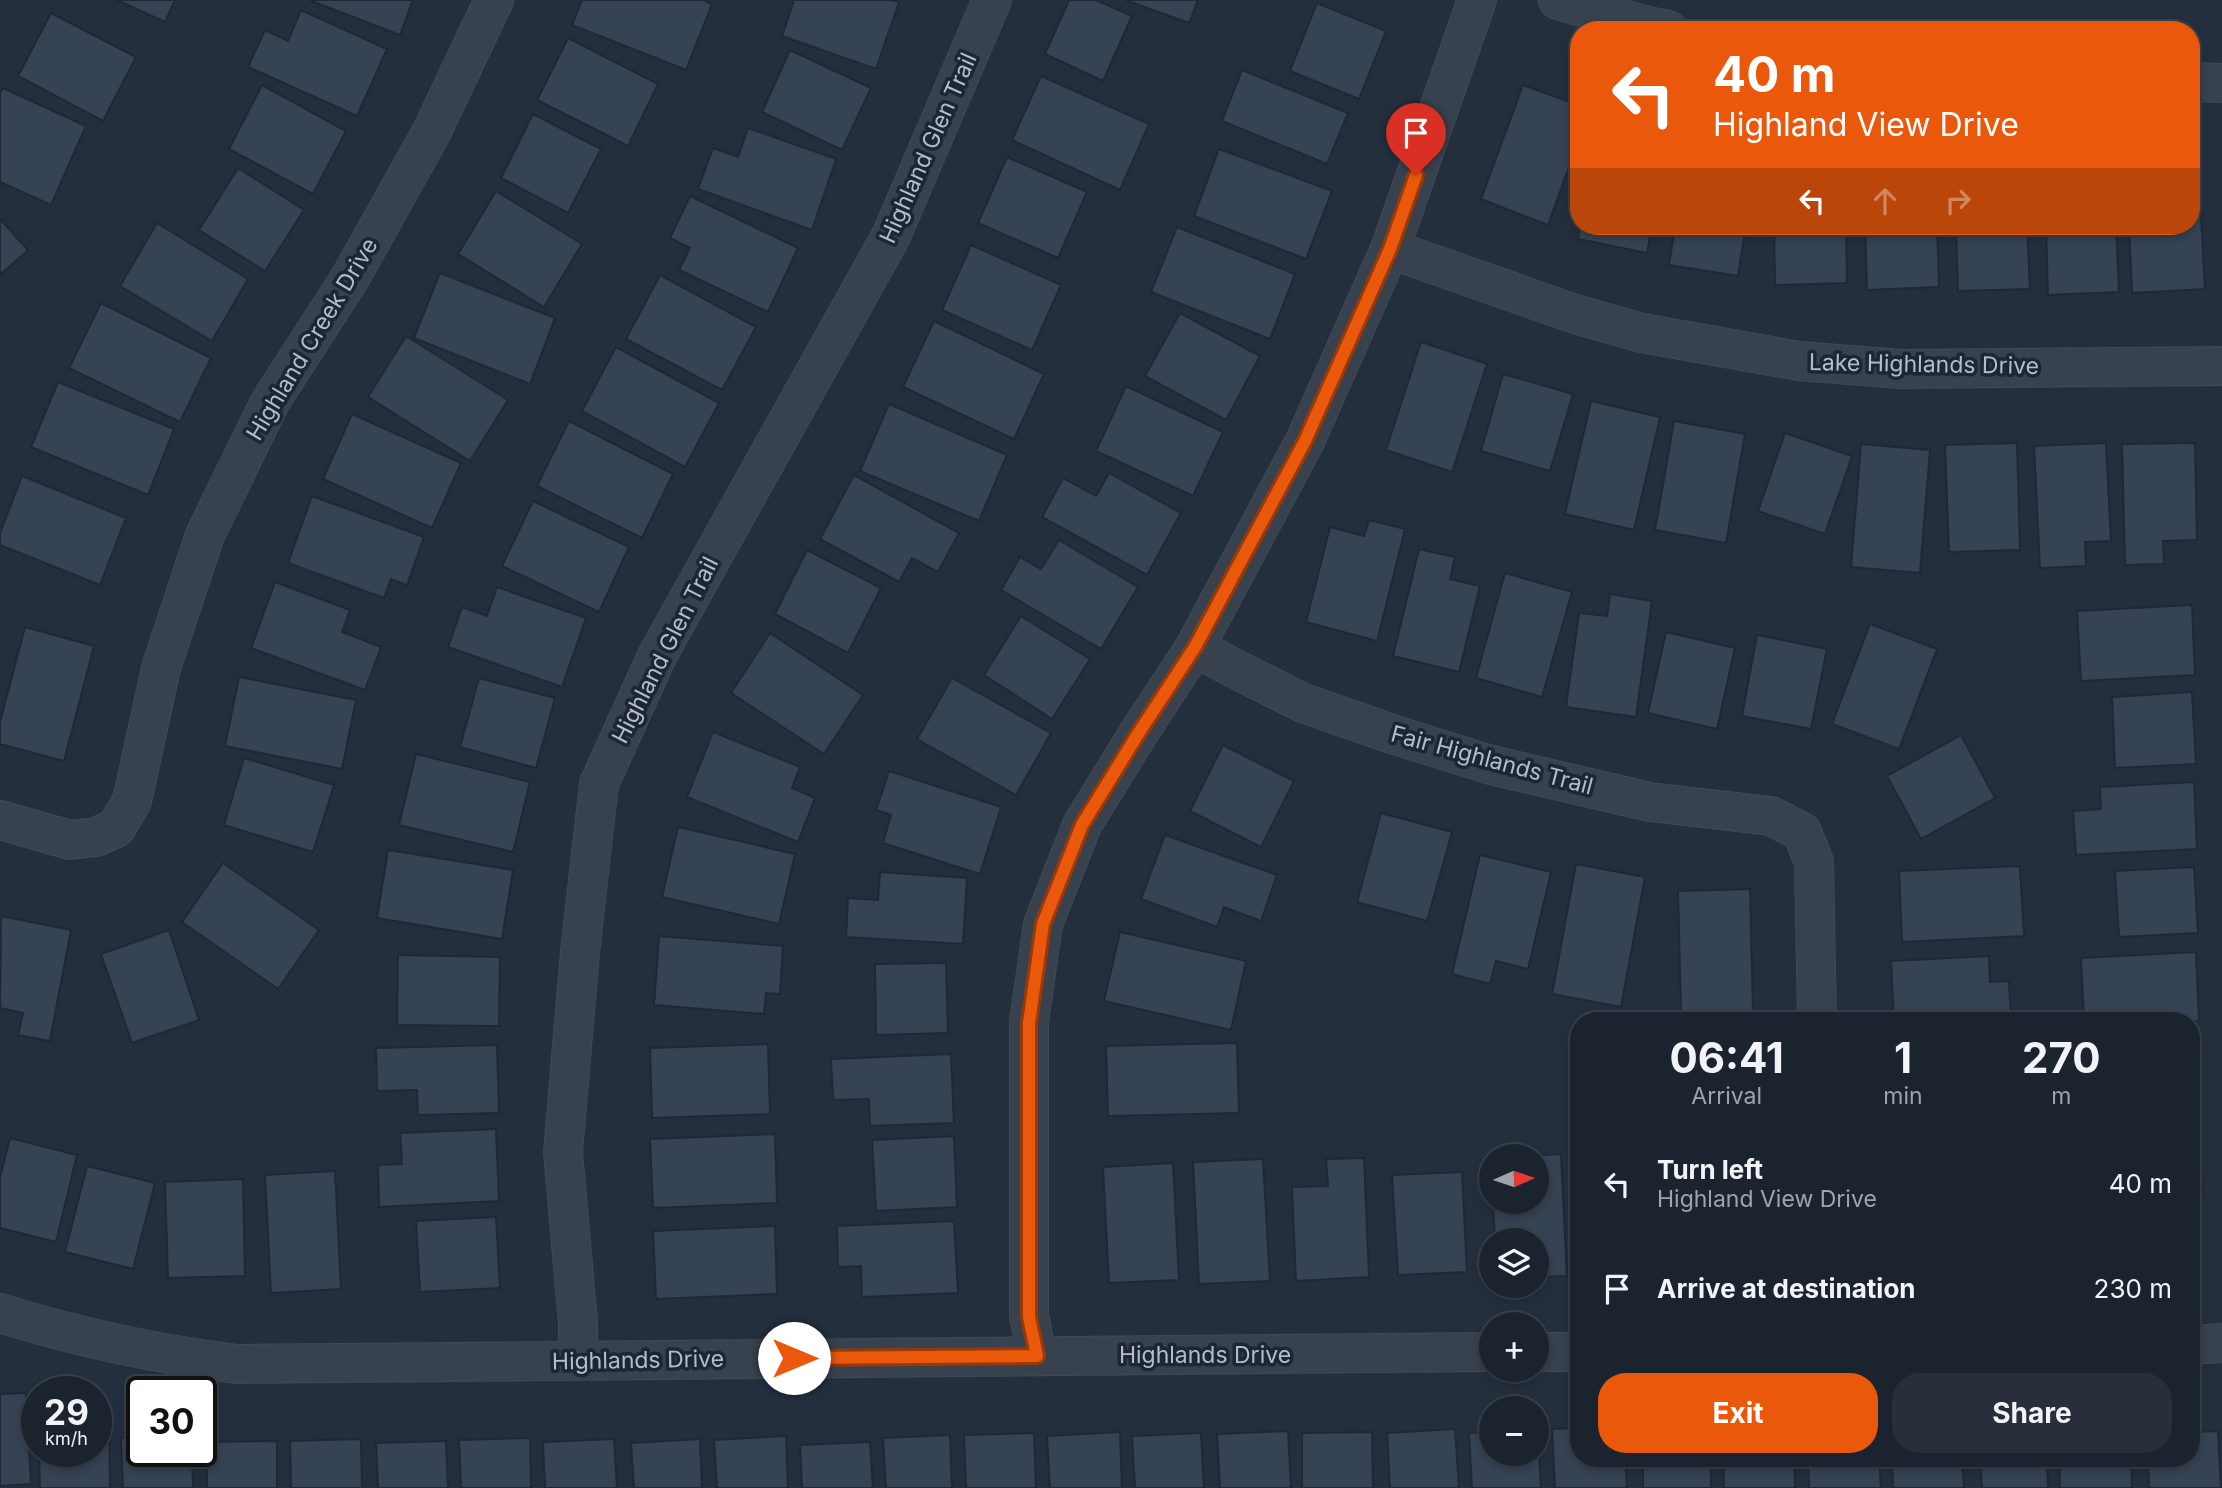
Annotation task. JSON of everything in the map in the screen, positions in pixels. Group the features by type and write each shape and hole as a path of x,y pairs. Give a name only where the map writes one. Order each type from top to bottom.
{"street":[{"name":"Highland Creek Drive","path":"0,820 70,840 96,837 116,828 131,801 161,668 205,535 270,402 350,278 431,133 494,0"},
{"name":"Highland Glen Trail","path":"578,1360 576,1290 563,1153 580,952 599,784 657,656 891,236 992,0"},
{"path":"1037,1356 1029,1317 1029,1023 1043,924 1082,825 1195,647 1305,441 1390,249 1477,0"},
{"path":"1558,0 1630,21"},
{"path":"2200,82 2222,83"},
{"name":"Lake Highlands Drive","path":"1390,249 1575,314 1642,334 1799,362 1901,369 2222,366"},
{"name":"Fair Highlands Trail","path":"1195,647 1303,703 1491,765 1650,802 1771,816 1802,832 1814,862 1817,1012"},
{"name":"Highlands Drive","path":"0,1313 173,1356 237,1364 1479,1353"},
{"path":"2200,1344 2222,1343"},
{"path":"1549,1352 1570,1352"}],"building":[{"path":"117,0 175,0 165,22"},
{"path":"309,0 413,0 400,35"},
{"path":"582,0 702,0 712,4 686,70 572,25"},
{"path":"794,0 899,2 876,69 782,36"},
{"path":"1069,0 1096,0 1132,16 1103,81 1045,54"},
{"path":"1125,0 1198,0 1189,23"},
{"path":"1317,3 1386,31 1359,99 1290,71"},
{"path":"301,10 387,49 357,116 248,67 265,30 288,41"},
{"path":"51,13 136,57 103,121 18,76"},
{"path":"568,38 658,84 628,146 537,100"},
{"path":"790,50 871,88 842,150 762,112"},
{"path":"1242,70 1348,113 1327,164 1222,121"},
{"path":"1041,76 1149,124 1120,190 1012,140"},
{"path":"262,85 346,131 313,194 229,149"},
{"path":"1523,85 1570,102 1570,164 1548,225 1481,199"},
{"path":"3,88 86,126 51,205 0,182 0,93"},
{"path":"533,114 601,149 568,213 501,178"},
{"path":"748,128 836,159 812,230 698,189 713,148 738,157"},
{"path":"1219,149 1332,191 1306,259 1194,216"},
{"path":"1007,157 1087,192 1058,258 978,223"},
{"path":"238,168 304,210 265,271 199,230"},
{"path":"496,191 582,244 544,307 458,254"},
{"path":"690,196 798,248 768,312 679,270 690,248 670,238"},
{"path":"2200,196 2205,289 2132,293 2129,235 2200,235"},
{"path":"0,219 28,250 0,275"},
{"path":"157,223 248,279 212,341 120,286"},
{"path":"1177,227 1295,274 1270,339 1151,292"},
{"path":"1579,235 1650,235 1647,253 1578,239"},
{"path":"1674,235 1745,235 1738,276 1669,265"},
{"path":"1774,235 1846,235 1847,283 1775,285"},
{"path":"1865,235 1937,235 1939,287 1867,290"},
{"path":"1956,235 2027,235 2030,289 1958,291"},
{"path":"2046,235 2116,235 2119,292 2048,295"},
{"path":"971,245 1061,285 1032,350 942,310"},
{"path":"440,273 555,318 530,384 414,338"},
{"path":"660,275 756,327 722,390 626,339"},
{"path":"101,303 211,358 180,422 69,368"},
{"path":"1180,313 1260,356 1226,420 1145,376"},
{"path":"934,321 1044,374 1014,439 903,387"},
{"path":"406,336 508,400 470,461 368,397"},
{"path":"1421,342 1487,364 1452,472 1386,450"},
{"path":"616,347 719,403 685,467 582,411"},
{"path":"1503,374 1573,394 1550,471 1481,451"},
{"path":"58,382 174,429 148,495 31,447"},
{"path":"1126,386 1223,432 1193,496 1096,451"},
{"path":"1591,401 1660,417 1634,530 1565,514"},
{"path":"889,404 1007,455 979,521 860,471"},
{"path":"352,414 461,463 432,528 323,479"},
{"path":"569,421 673,474 642,538 537,486"},
{"path":"1674,421 1745,434 1726,543 1655,530"},
{"path":"1785,433 1852,456 1825,534 1758,511"},
{"path":"2017,443 2020,550 1949,552 1945,445"},
{"path":"2106,443 2111,541 2085,542 2086,566 2040,568 2034,446"},
{"path":"2195,443 2197,540 2163,541 2164,564 2125,565 2122,444"},
{"path":"1861,444 1930,450 1920,573 1851,567"},
{"path":"1109,473 1181,513 1147,575 1042,517 1063,478 1096,496"},
{"path":"854,475 959,533 938,572 912,558 899,582 820,539"},
{"path":"22,476 126,518 100,585 0,545 0,533"},
{"path":"312,496 424,537 407,585 391,579 384,598 288,563"},
{"path":"533,501 629,547 599,612 502,566"},
{"path":"1369,520 1405,529 1377,641 1306,622 1330,527 1364,536"},
{"path":"1059,540 1138,587 1101,649 1001,590 1020,557 1041,569"},
{"path":"1419,549 1455,557 1450,579 1480,586 1459,672 1393,656"},
{"path":"807,550 881,588 848,653 775,614"},
{"path":"1505,573 1572,592 1542,697 1476,678"},
{"path":"275,582 350,610 342,632 381,647 365,690 251,648"},
{"path":"497,587 586,618 562,687 448,647 462,607 487,616"},
{"path":"1610,594 1652,601 1636,717 1566,707 1579,613 1607,616"},
{"path":"2192,605 2195,675 2081,681 2077,611"},
{"path":"1021,616 1090,659 1052,719 984,675"},
{"path":"1870,624 1937,649 1899,749 1832,724"},
{"path":"25,627 94,646 64,761 0,744 0,722"},
{"path":"1666,632 1735,648 1717,729 1648,713"},
{"path":"770,633 863,695 824,754 731,693"},
{"path":"1757,635 1827,649 1811,729 1742,716"},
{"path":"239,677 356,700 342,769 225,746"},
{"path":"479,678 555,698 536,768 460,747"},
{"path":"952,678 1051,733 1016,795 917,739"},
{"path":"2192,692 2196,764 2115,768 2112,697"},
{"path":"713,732 800,767 792,788 815,798 798,842 687,797"},
{"path":"1961,735 1995,798 1921,839 1887,776"},
{"path":"1223,745 1294,781 1261,847 1190,811"},
{"path":"416,754 530,782 513,852 399,825"},
{"path":"244,758 334,785 313,852 224,825"},
{"path":"889,771 1001,807 980,874 883,843 891,815 876,810"},
{"path":"2194,782 2197,849 2076,855 2073,811 2101,809 2100,787"},
{"path":"1381,813 1452,832 1427,921 1357,902"},
{"path":"678,827 795,854 779,924 662,897"},
{"path":"1165,835 1277,875 1261,921 1224,907 1217,927 1141,899"},
{"path":"388,850 513,870 502,939 377,918"},
{"path":"1480,855 1551,872 1528,969 1496,961 1490,984 1452,974"},
{"path":"223,863 319,930 278,989 182,922"},
{"path":"1576,864 1645,877 1621,1007 1552,994"},
{"path":"2020,866 2024,936 1902,942 1899,871"},
{"path":"2194,867 2198,933 2119,937 2115,871"},
{"path":"880,872 967,878 963,944 846,937 848,898 878,900"},
{"path":"1750,889 1753,1011 1681,1012 1678,891"},
{"path":"1,916 71,930 50,1041 18,1035 23,1013 0,1008"},
{"path":"169,930 199,1020 132,1043 101,954"},
{"path":"1120,932 1246,961 1231,1030 1104,1001"},
{"path":"659,936 783,946 780,994 766,993 764,1014 654,1005"},
{"path":"2196,952 2199,1012 2084,1012 2081,958"},
{"path":"398,955 500,957 499,1026 397,1025"},
{"path":"1989,956 1990,982 2009,981 2011,1012 1894,1012 1891,961"},
{"path":"946,963 948,1033 876,1035 875,964"},
{"path":"1237,1043 1239,1113 1108,1116 1106,1046"},
{"path":"768,1044 770,1114 652,1118 650,1048"},
{"path":"497,1045 499,1113 418,1115 417,1090 377,1091 376,1048"},
{"path":"951,1054 954,1123 870,1126 869,1099 833,1100 831,1059"},
{"path":"496,1129 499,1201 379,1207 378,1165 402,1164 400,1133"},
{"path":"775,1134 777,1203 653,1208 650,1139"},
{"path":"954,1136 957,1207 876,1211 872,1140"},
{"path":"10,1138 77,1155 56,1242 0,1228 0,1177"},
{"path":"1561,1154 1567,1276 1549,1277 1549,1228 1494,1228 1494,1214 1549,1214 1549,1155"},
{"path":"1364,1158 1369,1277 1296,1281 1292,1187 1328,1186 1326,1159"},
{"path":"2200,1158 2202,1192 2200,1192"},
{"path":"1263,1159 1270,1281 1199,1284 1193,1162"},
{"path":"1173,1163 1179,1280 1109,1283 1103,1167"},
{"path":"87,1166 155,1183 133,1269 65,1252"},
{"path":"335,1171 341,1289 271,1293 265,1175"},
{"path":"1462,1172 1467,1272 1398,1275 1392,1175"},
{"path":"243,1179 245,1276 168,1278 165,1182"},
{"path":"496,1217 500,1288 420,1292 416,1221"},
{"path":"954,1221 958,1293 862,1297 861,1266 838,1267 837,1226"},
{"path":"775,1226 777,1294 656,1299 653,1231"},
{"path":"21,1393 21,1467 30,1467 31,1484 0,1486 0,1394"},
{"path":"1570,1428 1570,1467 1626,1467 1627,1488 1555,1488 1552,1429"},
{"path":"1455,1429 1459,1488 1390,1488 1387,1433"},
{"path":"1288,1431 1291,1488 1220,1488 1217,1434"},
{"path":"2218,1431 2221,1488 2149,1488 2148,1467 2200,1467 2200,1432"},
{"path":"1120,1432 1122,1488 1050,1488 1047,1436"},
{"path":"1372,1432 1373,1488 1302,1488 1302,1433"},
{"path":"1034,1433 1036,1488 966,1488 964,1435"},
{"path":"1201,1433 1204,1488 1135,1488 1132,1436"},
{"path":"1469,1433 1479,1433 1479,1466 1540,1466 1541,1488 1472,1488"},
{"path":"950,1435 952,1488 886,1488 883,1438"},
{"path":"786,1436 788,1488 717,1488 714,1440"},
{"path":"121,1438 126,1438 126,1467 192,1467 193,1488 123,1488"},
{"path":"530,1438 531,1488 461,1488 459,1440"},
{"path":"361,1439 362,1488 291,1488 290,1441"},
{"path":"614,1439 617,1488 545,1488 543,1442"},
{"path":"700,1439 702,1488 634,1488 631,1443"},
{"path":"277,1441 277,1488 207,1488 207,1467 217,1467 217,1442"},
{"path":"446,1441 448,1488 378,1488 376,1443"},
{"path":"870,1442 873,1488 802,1488 800,1445"},
{"path":"39,1467 110,1467 110,1488 40,1488"},
{"path":"1643,1467 1711,1467 1711,1488 1643,1488"},
{"path":"1723,1467 1794,1467 1795,1488 1724,1488"},
{"path":"1808,1467 1880,1467 1881,1488 1809,1488"},
{"path":"1892,1467 1963,1467 1964,1488 1893,1488"},
{"path":"1981,1467 2047,1467 2048,1488 1982,1488"},
{"path":"2059,1467 2131,1467 2132,1488 2060,1488"}],"route":[{"path":"794,1358 1037,1356 1029,1317 1029,1023 1043,924 1082,825 1195,647 1305,441 1390,249 1416,175"}]}
